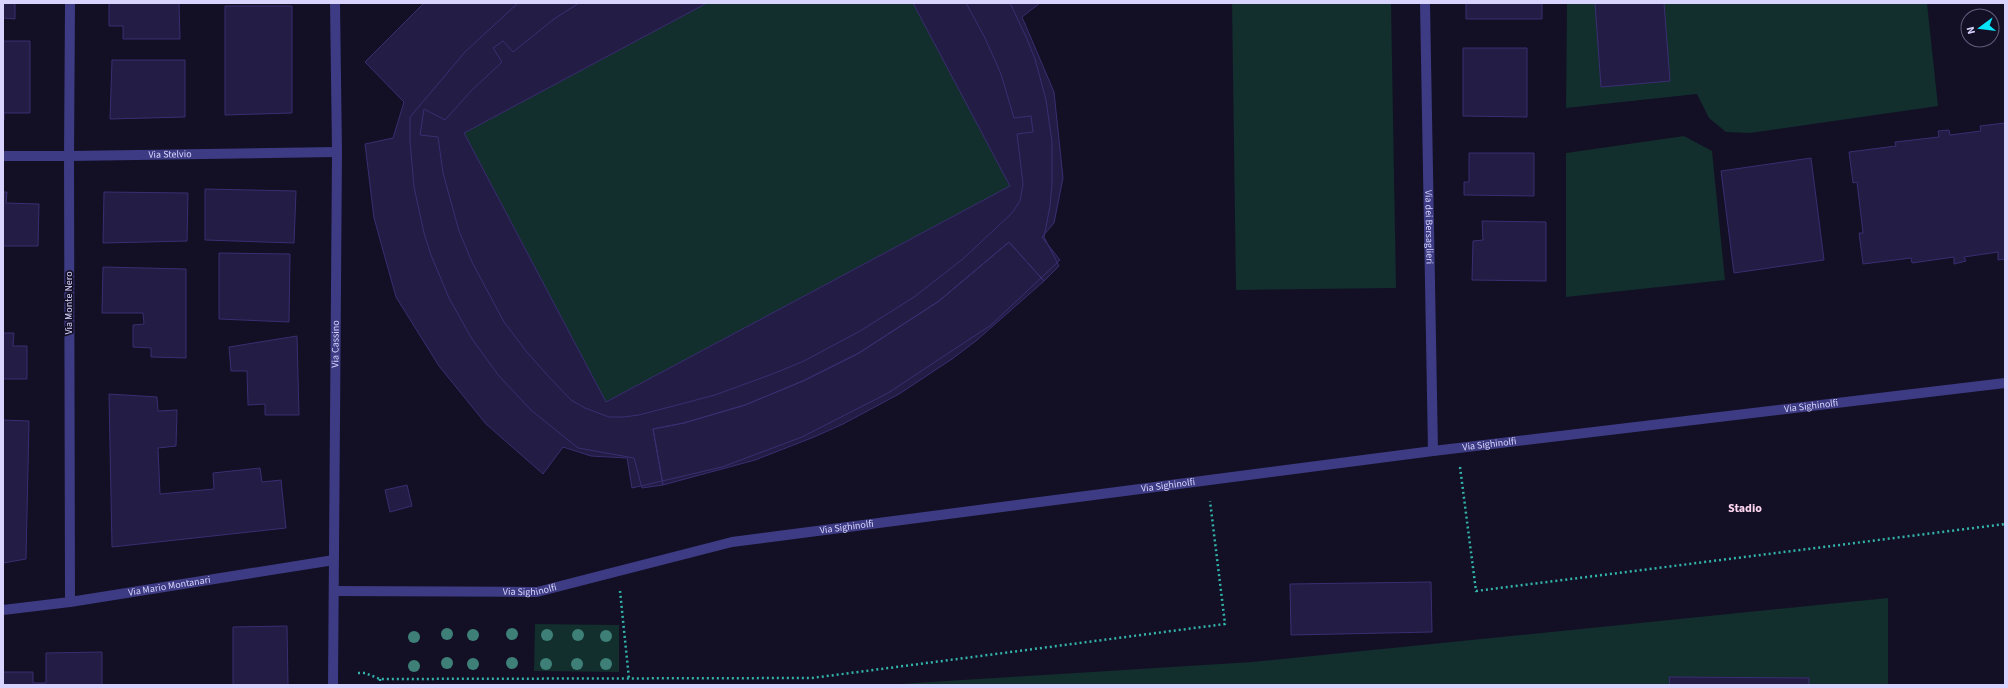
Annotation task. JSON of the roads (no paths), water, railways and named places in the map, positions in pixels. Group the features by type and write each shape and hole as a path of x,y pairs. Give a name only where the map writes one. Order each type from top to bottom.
{"street":[{"name":"Via Monte Nero","path":"70,3 70,602"},
{"name":"Via Cassino","path":"333,685 337,152 335,3"},
{"name":"Via dei Bersaglieri","path":"1425,3 1433,451"},
{"name":"Via Stelvio","path":"3,156 337,152"},
{"name":"Via Sighinolfi","path":"334,591 537,592 732,542 1457,448 2005,383"},
{"name":"Via Mario Montanari","path":"3,610 70,602 334,560"}],"district":[{"name":"Stadio","path":"1745,508"}]}
